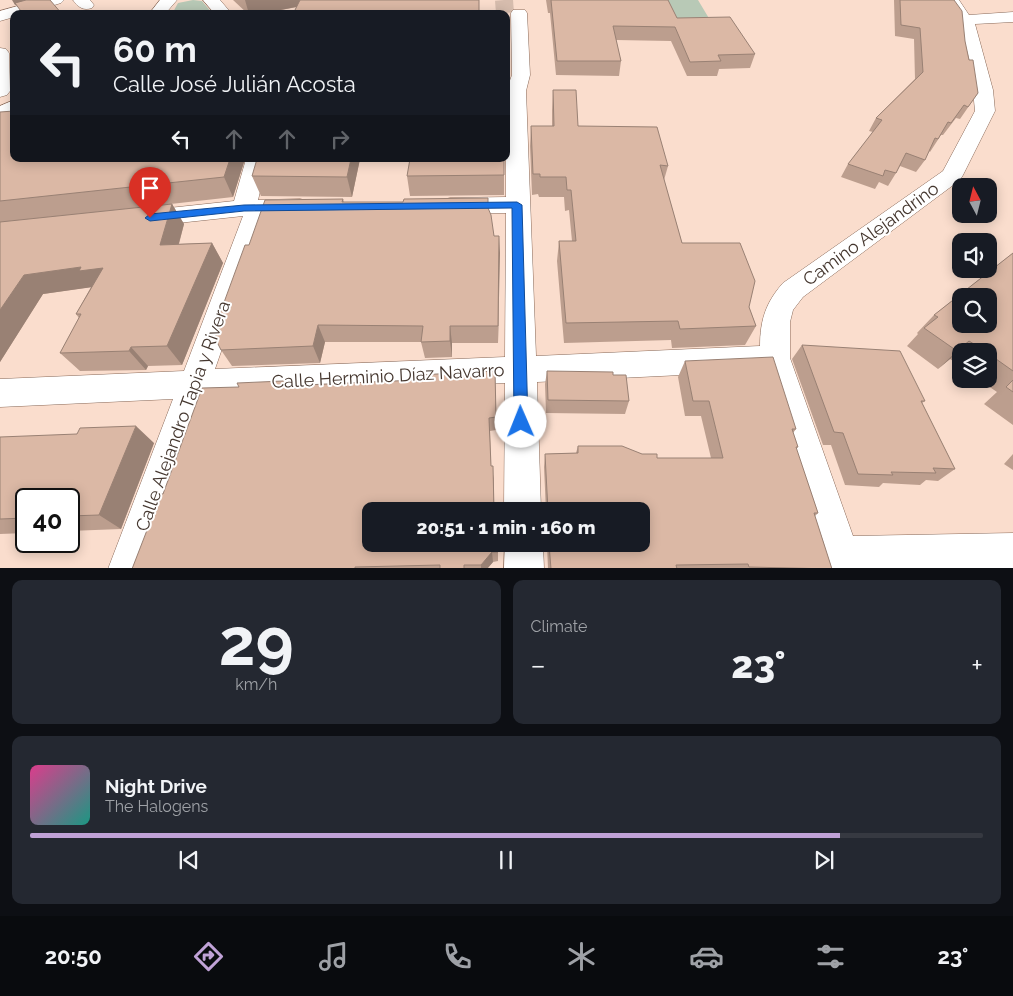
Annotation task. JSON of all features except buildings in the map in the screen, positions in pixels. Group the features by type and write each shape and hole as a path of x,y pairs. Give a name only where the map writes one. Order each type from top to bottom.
{"street":[{"path":"21,10 56,0"},
{"path":"145,10 153,0"},
{"path":"159,10 169,0"},
{"path":"211,0 220,10"},
{"name":"Camino Alejandrino","path":"843,562 775,358 774,322 781,303 793,290 952,175 985,111 984,90 969,28 951,0"},
{"path":"510,13 521,75 516,91 523,502"},
{"path":"964,20 1013,17"},
{"path":"0,53 0,91"},
{"path":"510,77 516,91"},
{"name":"Calle Alejandro Tapia y Rivera","path":"128,568 194,386 251,208 257,162"},
{"path":"427,206 517,205"},
{"path":"117,221 251,208 318,207"},
{"name":"Calle Herminio Díaz Navarro","path":"0,394 775,358"},
{"path":"524,552 524,568"},
{"path":"843,562 1013,552"}],"green space":[{"path":"193,0 202,1 210,10 174,10 178,3"},
{"path":"665,0 698,0 710,20 675,20"}],"tunnel":[{"path":"504,0 505,10"}],"route":[{"path":"150,218 244,208 517,205 521,422"}]}
